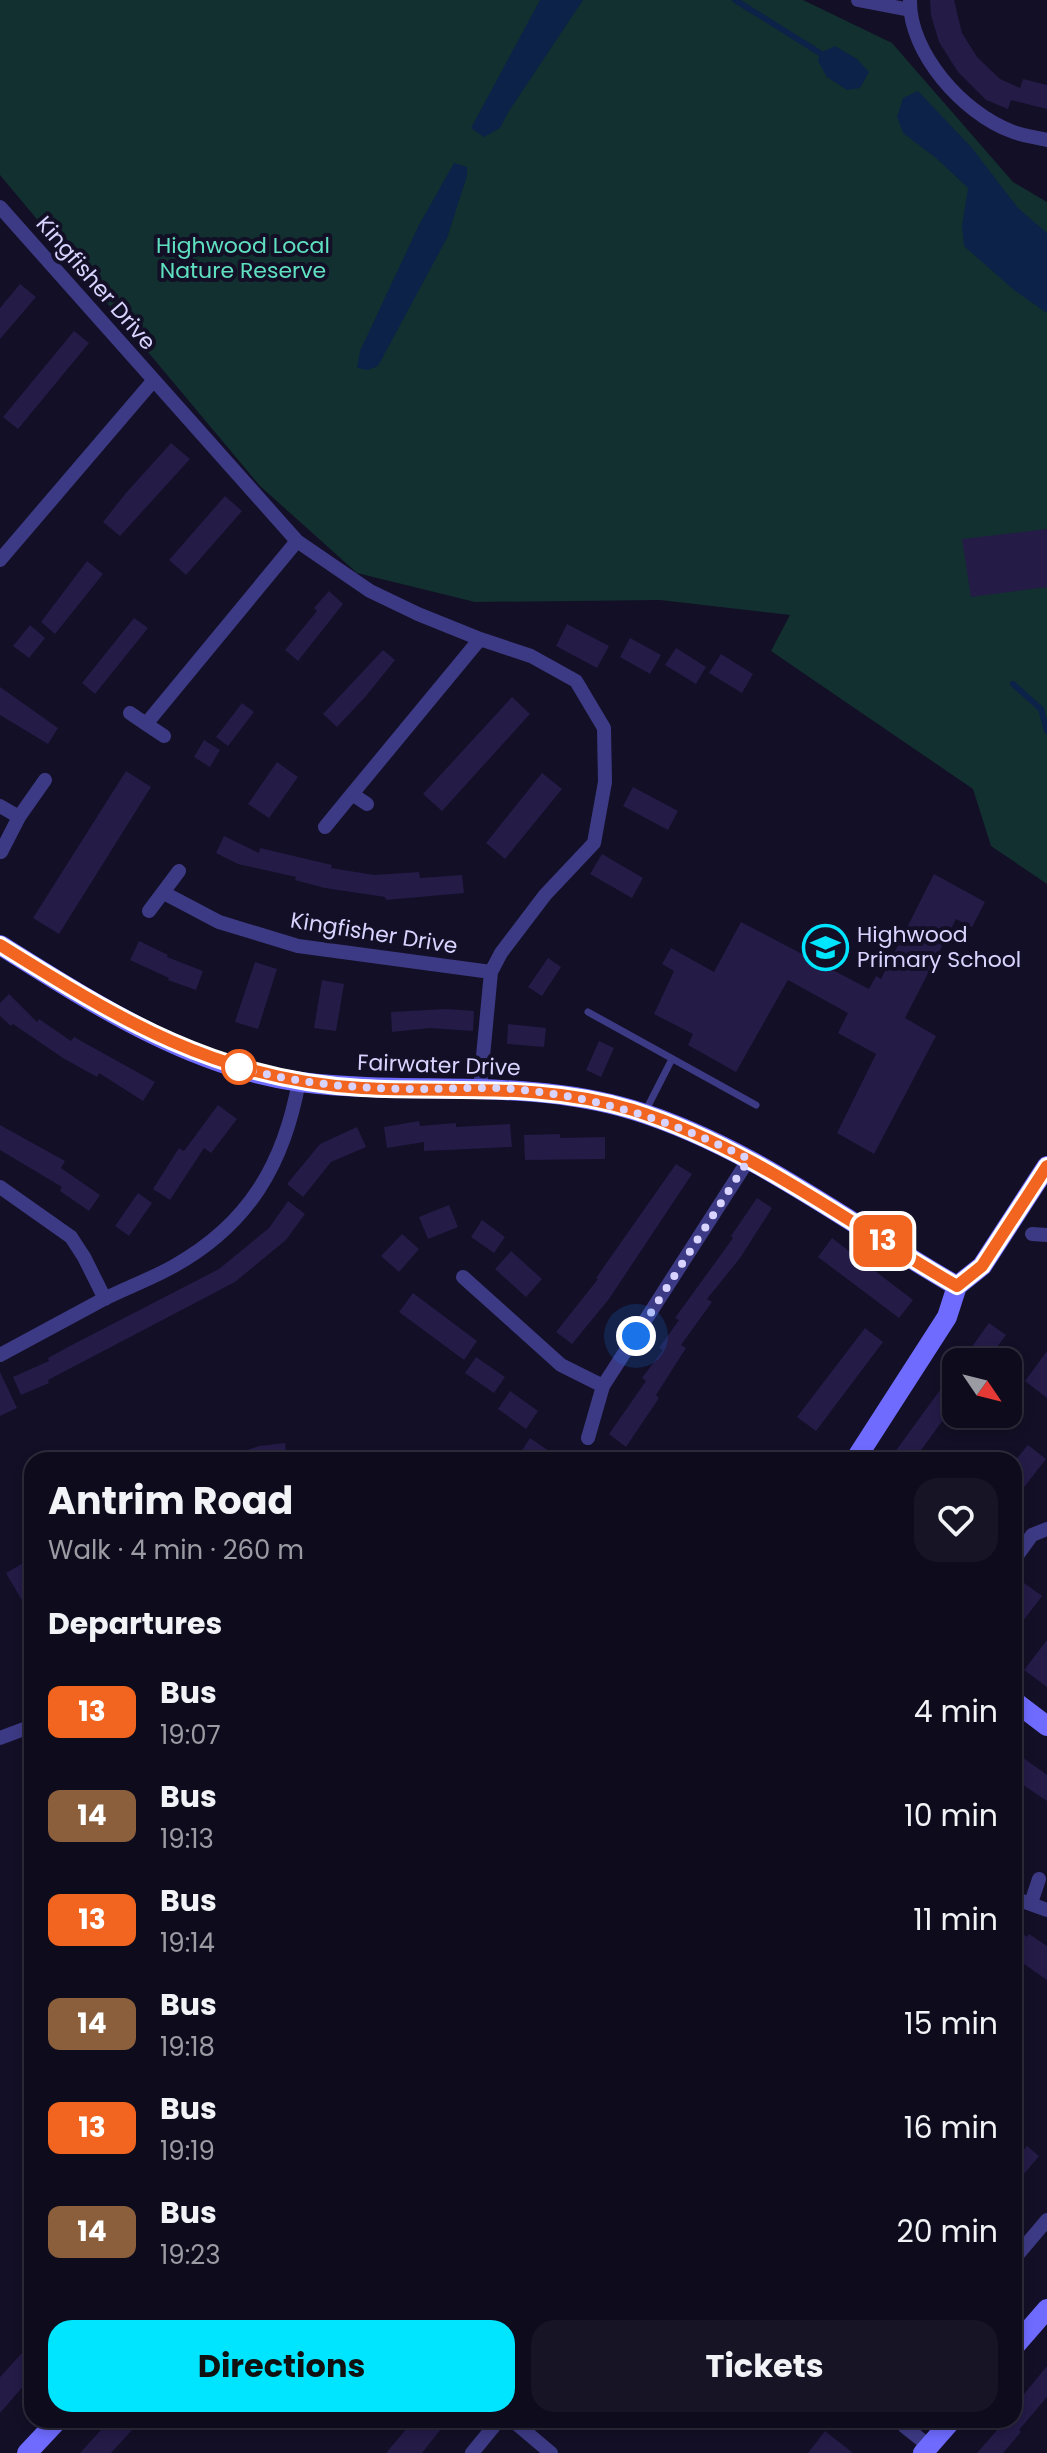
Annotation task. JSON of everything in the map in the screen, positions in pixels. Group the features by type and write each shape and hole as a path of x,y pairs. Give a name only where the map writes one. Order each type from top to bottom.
{"street":[{"path":"858,0 891,8 910,5 923,51 948,86 977,113 1011,131 1047,140"},
{"name":"Kingfisher Drive","path":"2,213 297,541 370,591 418,614 531,656 576,681 604,728 605,782 594,843 545,895 501,953 491,972 480,1088"},
{"name":"Kingfisher Drive","path":"0,560 153,381"},
{"path":"146,724 297,541"},
{"path":"325,827 480,639"},
{"path":"130,713 164,736"},
{"path":"1,852 19,817 45,780"},
{"path":"352,794 367,804"},
{"path":"0,806 19,817"},
{"path":"149,911 179,871"},
{"name":"Kingfisher Drive","path":"164,893 219,922 298,946 491,972"},
{"name":"Fairwater Drive","path":"0,945 125,1021 227,1064 299,1081 361,1088 524,1090 644,1114 749,1159 808,1192 957,1286"},
{"path":"0,1355 177,1264 234,1222 253,1201 274,1165 288,1129 299,1081"},
{"path":"588,1438 603,1386 749,1159"},
{"path":"860,1452 947,1317 957,1286 982,1266 1047,1166"},
{"path":"0,1187 71,1237 105,1299"},
{"path":"463,1277 561,1365 603,1386"},
{"path":"1022,1549 1032,1535 1047,1529"},
{"path":"1022,1707 1047,1726"},
{"path":"0,1738 24,1729"},
{"path":"1031,1903 1039,1879"},
{"path":"1022,1900 1047,1910"},
{"path":"1022,2250 1047,2220"},
{"path":"1022,2338 1047,2309"},
{"path":"27,2453 50,2428"},
{"path":"472,2453 492,2428"},
{"path":"521,2428 551,2453"},
{"path":"906,2428 926,2450 945,2428"}],"lane":[{"path":"588,1012 756,1105"},
{"path":"644,1114 672,1059"}],"green space":[{"name":"Highwood Local Nature Reserve","path":"0,0 803,0 892,43 1013,182 1047,202 1047,884 991,846 973,789 771,651 790,615 660,600 475,602 357,573 260,486 0,175"}],"water":[{"path":"540,0 583,0 500,128 484,137 471,128"},
{"path":"835,46 857,59 869,72 860,88 847,90 827,77 818,61 820,53"},
{"path":"918,91 972,148 1018,208 1047,233 1047,313 1014,290 964,246 962,226 968,188 903,133 897,117 903,98"},
{"path":"454,163 467,167 467,176 447,238 378,366 368,370 357,368 360,351 419,225"}],"building":[{"path":"930,0 954,0 962,33 977,57 1000,79 1020,88 1023,79 1047,85 1047,109 1011,100 1008,109 986,100 958,72 939,42"},
{"path":"20,284 36,297 0,339 0,308"},
{"path":"74,331 89,343 18,429 3,417"},
{"path":"171,443 190,459 120,536 103,522"},
{"path":"225,496 242,511 186,575 169,560"},
{"path":"1047,529 1047,587 971,597 962,539"},
{"path":"87,561 103,574 55,634 41,622"},
{"path":"329,591 343,604 298,661 285,650"},
{"path":"134,618 148,628 95,694 82,683"},
{"path":"567,624 609,646 597,668 556,646"},
{"path":"30,625 45,638 29,658 13,646"},
{"path":"630,638 661,655 650,674 620,657"},
{"path":"676,648 706,667 696,684 665,665"},
{"path":"383,650 395,660 337,727 323,714"},
{"path":"721,654 753,674 742,693 709,673"},
{"path":"0,687 58,728 48,744 0,715"},
{"path":"512,697 530,714 442,811 423,794"},
{"path":"242,703 254,712 228,746 216,737"},
{"path":"204,740 220,750 210,767 194,757"},
{"path":"277,762 298,777 269,818 248,804"},
{"path":"126,771 151,787 59,934 33,918"},
{"path":"542,773 562,789 505,859 486,843"},
{"path":"633,787 678,811 668,830 623,806"},
{"path":"224,836 259,853 260,848 332,865 331,868 374,875 419,872 420,878 462,875 464,893 386,900 385,897 325,888 295,880 296,877 238,864 216,853"},
{"path":"602,854 643,878 632,898 590,874"},
{"path":"934,874 985,902 972,927 956,919 905,1018 936,1036 874,1154 837,1133 876,1054 838,1033 848,1013 788,980 736,1072 688,1045 693,1034 654,1014 674,971 662,964 671,948 714,972 741,922 869,989 876,976 881,979"},
{"path":"139,941 167,957 203,971 196,990 168,980 130,960"},
{"path":"548,958 561,967 542,996 528,987"},
{"path":"255,962 277,969 258,1029 235,1022"},
{"path":"322,980 344,984 336,1031 314,1028"},
{"path":"9,994 37,1022 39,1019 71,1041 74,1037 155,1082 143,1101 99,1073 97,1077 63,1058 13,1024 11,1026 0,1016 0,1003"},
{"path":"474,1011 473,1031 430,1028 392,1032 391,1012"},
{"path":"508,1024 546,1028 544,1047 507,1044"},
{"path":"599,1041 614,1048 601,1077 586,1070"},
{"path":"218,1105 237,1119 211,1153 204,1148 170,1200 153,1189 179,1148 184,1151"},
{"path":"419,1121 420,1126 510,1124 512,1147 424,1151 424,1142 387,1148 384,1127"},
{"path":"0,1125 65,1161 61,1168 100,1195 89,1211 60,1191 62,1187 0,1150"},
{"path":"357,1127 366,1147 331,1162 303,1197 287,1184 320,1144"},
{"path":"560,1134 560,1138 605,1137 605,1159 525,1160 524,1135"},
{"path":"676,1164 692,1174 609,1299 572,1344 556,1332 598,1279"},
{"path":"138,1193 152,1203 129,1236 115,1226"},
{"path":"757,1198 772,1208 740,1258 707,1299 712,1302 681,1345 686,1348 656,1395 659,1398 626,1447 609,1434 646,1381 642,1378 663,1350 659,1348 679,1320 675,1318 733,1238 731,1236"},
{"path":"288,1201 305,1214 286,1240 235,1282 48,1380 49,1383 21,1395 13,1377 49,1361 48,1358 68,1347 219,1269 269,1228"},
{"path":"449,1205 458,1227 428,1239 419,1217"},
{"path":"482,1220 505,1237 494,1253 471,1237"},
{"path":"402,1234 419,1249 399,1272 381,1256"},
{"path":"832,1238 913,1300 899,1318 818,1257"},
{"path":"511,1251 542,1279 526,1297 495,1269"},
{"path":"413,1293 477,1341 464,1360 399,1312"},
{"path":"989,1323 1006,1335 996,1348 971,1348"},
{"path":"865,1328 883,1342 816,1431 797,1417"},
{"path":"1047,1351 1047,1398 1025,1381"},
{"path":"476,1357 505,1377 494,1393 465,1373"},
{"path":"0,1372 17,1408 0,1416"},
{"path":"942,1387 942,1421 920,1452 895,1452"},
{"path":"510,1391 538,1411 526,1429 498,1409"},
{"path":"530,1438 550,1452 521,1452"},
{"path":"285,1443 286,1452 242,1452"},
{"path":"1028,1445 1046,1459 1022,1490 1022,1452"},
{"path":"24,1563 23,1602 6,1573"},
{"path":"1024,1583 1042,1596 1022,1622"},
{"path":"1047,1640 1047,1687 1024,1670"},
{"path":"1022,1757 1047,1775 1047,1801 1022,1784"},
{"path":"1022,1933 1027,1937 1029,1934 1047,1946 1047,1980 1022,1963"},
{"path":"1027,2146 1039,2156 1022,2176 1022,2152"},
{"path":"24,2351 24,2385 0,2413 0,2377"},
{"path":"1047,2366 1047,2397 1022,2426 1022,2396"},
{"path":"103,2428 134,2428 111,2453 80,2453"},
{"path":"407,2428 441,2429 422,2453 386,2453"},
{"path":"999,2428 1021,2428 1021,2432 1003,2453 977,2453"},
{"path":"825,2431 853,2453 808,2453"}],"waterway":[{"path":"735,0 820,53"},
{"path":"1013,684 1041,709 1047,731"}],"bus line":[{"name":"13","path":"0,945 125,1021 227,1064 299,1081 361,1088 524,1090 631,1110 678,1126 749,1159 808,1192 957,1286 982,1266 1047,1166"}],"place":[{"name":"Highwood Primary School","path":"826,947"}],"route":[{"path":"239,1067 299,1081 361,1088 524,1090 586,1100 631,1110 678,1126 749,1159 636,1336"}]}
